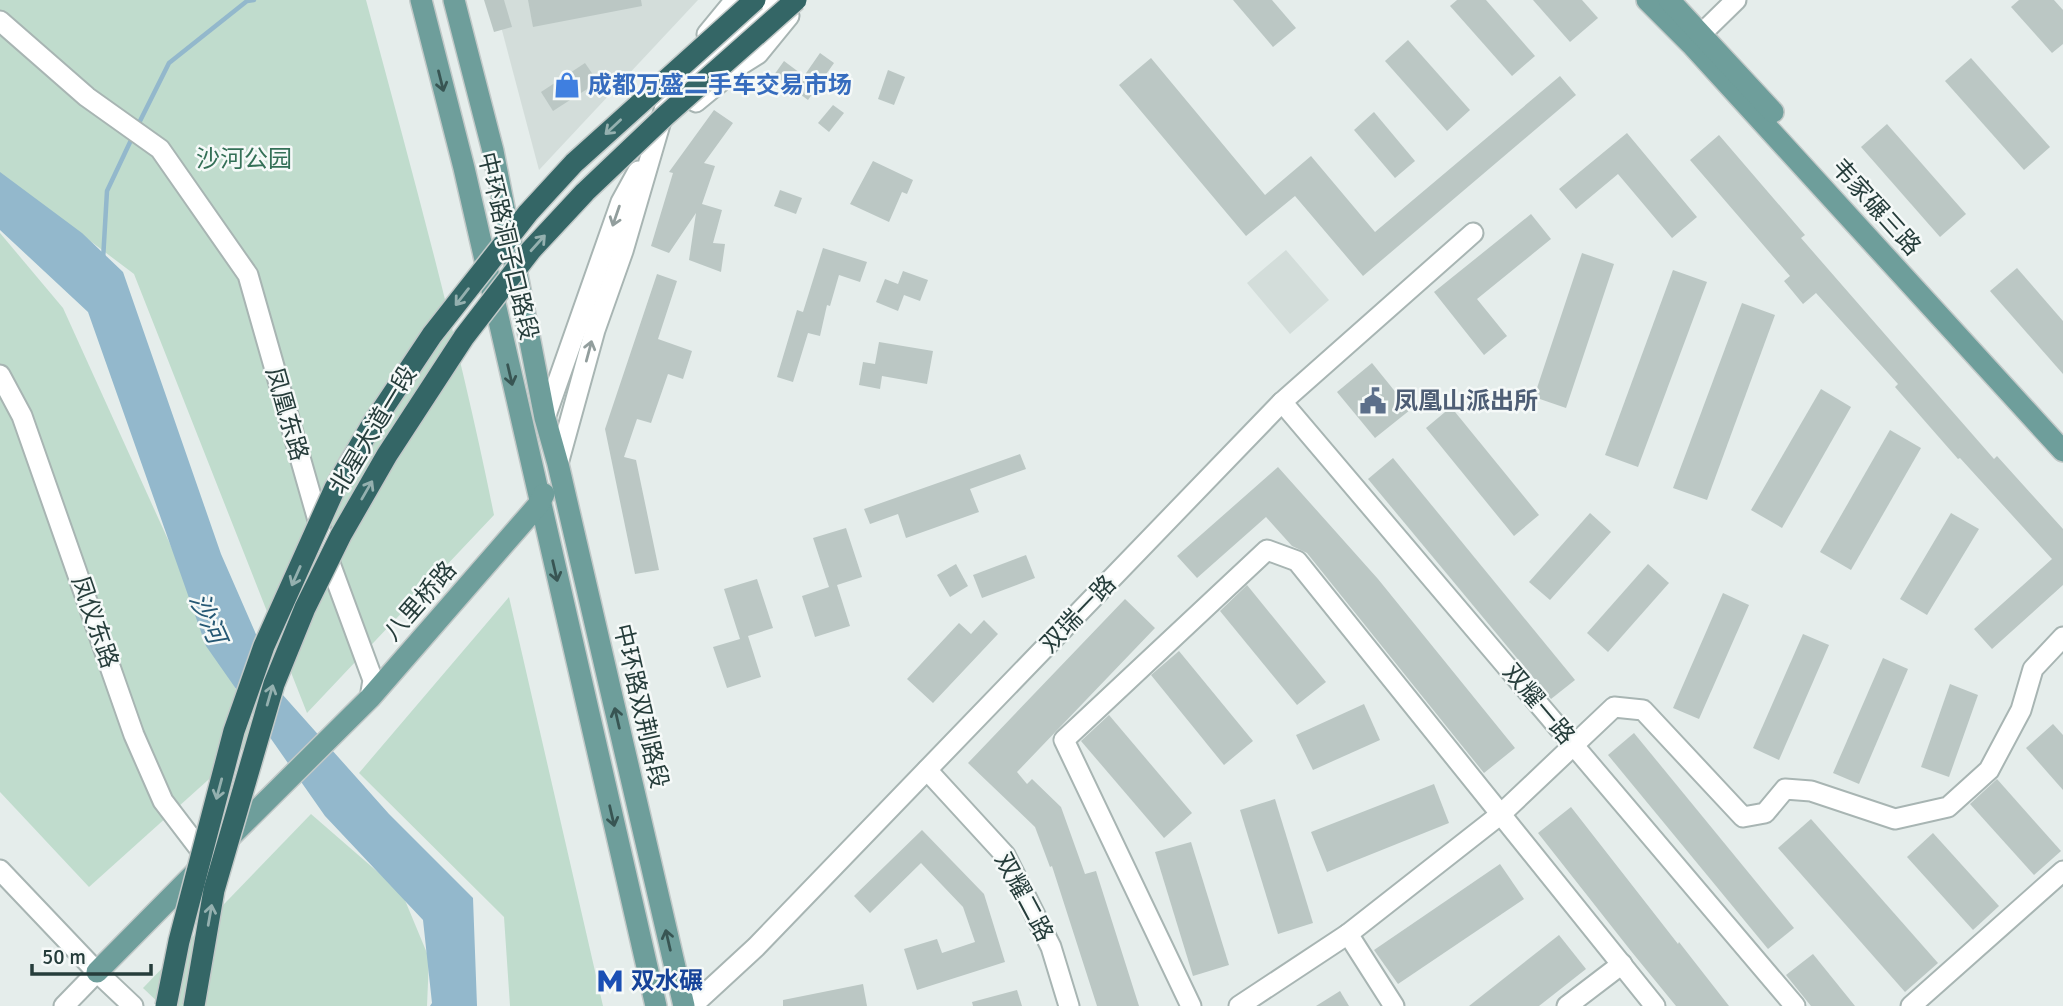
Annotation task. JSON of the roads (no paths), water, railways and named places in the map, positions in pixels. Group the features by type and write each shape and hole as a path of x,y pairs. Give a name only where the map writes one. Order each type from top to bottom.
{"highway":[{"name":"北星大道一段","path":"166,1006 179,941 234,731 264,646 335,488 370,428 432,335 528,213 574,163 755,0"},
{"name":"北星大道一段","path":"194,1006 214,890 274,684 311,596 341,535 387,455 464,337 531,250 585,192 665,116 796,0"}],"main road":[{"name":"韦家碾三路","path":"1647,0 1697,38 2063,433"},
{"name":"韦家碾三路","path":"1669,0 1697,38 2063,451"},
{"name":"中环路洞子口路段","path":"455,5 493,151 545,418"},
{"name":"中环路洞子口路段","path":"423,8 464,168 539,504"},
{"name":"中环路双荆路段","path":"545,418 684,1006"},
{"name":"八里桥路","path":"97,972 370,698 539,504 558,464"},
{"path":"539,504 656,1006"}],"street":[{"name":"八里桥路","path":"558,464 595,330 623,251 670,90 707,35 735,0"},
{"name":"八里桥路","path":"545,418 621,202 678,92 699,68 771,0"},
{"name":"八里桥路","path":"658,134 742,64 758,54 802,0"},
{"path":"1697,38 1736,0"},
{"name":"凤凰东路","path":"0,21 88,97 160,149 248,275 331,566 373,680 370,698"},
{"name":"双瑞一路","path":"692,1006 756,947 1282,402 1473,233"},
{"name":"凤仪东路","path":"0,375 22,416 134,735 163,801 208,860"},
{"name":"双耀一路","path":"1282,402 1795,1006"},
{"path":"1191,1006 1064,740 1267,550 1297,561 1655,1006"},
{"path":"1239,1006 1348,934 1501,814 1614,707 1643,710 1743,817 1765,813 1785,789 1811,791 1895,819 1948,807 1989,770 2021,710 2033,669 2063,638"},
{"name":"双耀二路","path":"927,770 1005,855 1051,947 1069,1006"},
{"path":"0,870 133,1006"},
{"path":"1911,1006 2063,871"},
{"path":"1348,934 1394,1006"},
{"path":"1567,1006 1622,964"},
{"name":"八里桥路","path":"64,1006 97,972"}],"water":[{"name":"沙河","path":"0,172 82,233 123,272 221,554 282,694 389,814 473,898 477,1006 430,1006 432,1003 423,920 325,816 206,646 88,312 0,230"}],"waterway":[{"path":"137,127 169,63 247,1 254,0"},
{"path":"103,260 107,191 132,138"}],"place":[{"name":"成都万盛二手车交易市场","path":"567,85"},
{"name":"凤凰山派出所","path":"1373,401"},
{"name":"双水碾","path":"610,981"}],"park label":[{"name":"沙河公园","path":"244,159"}]}
